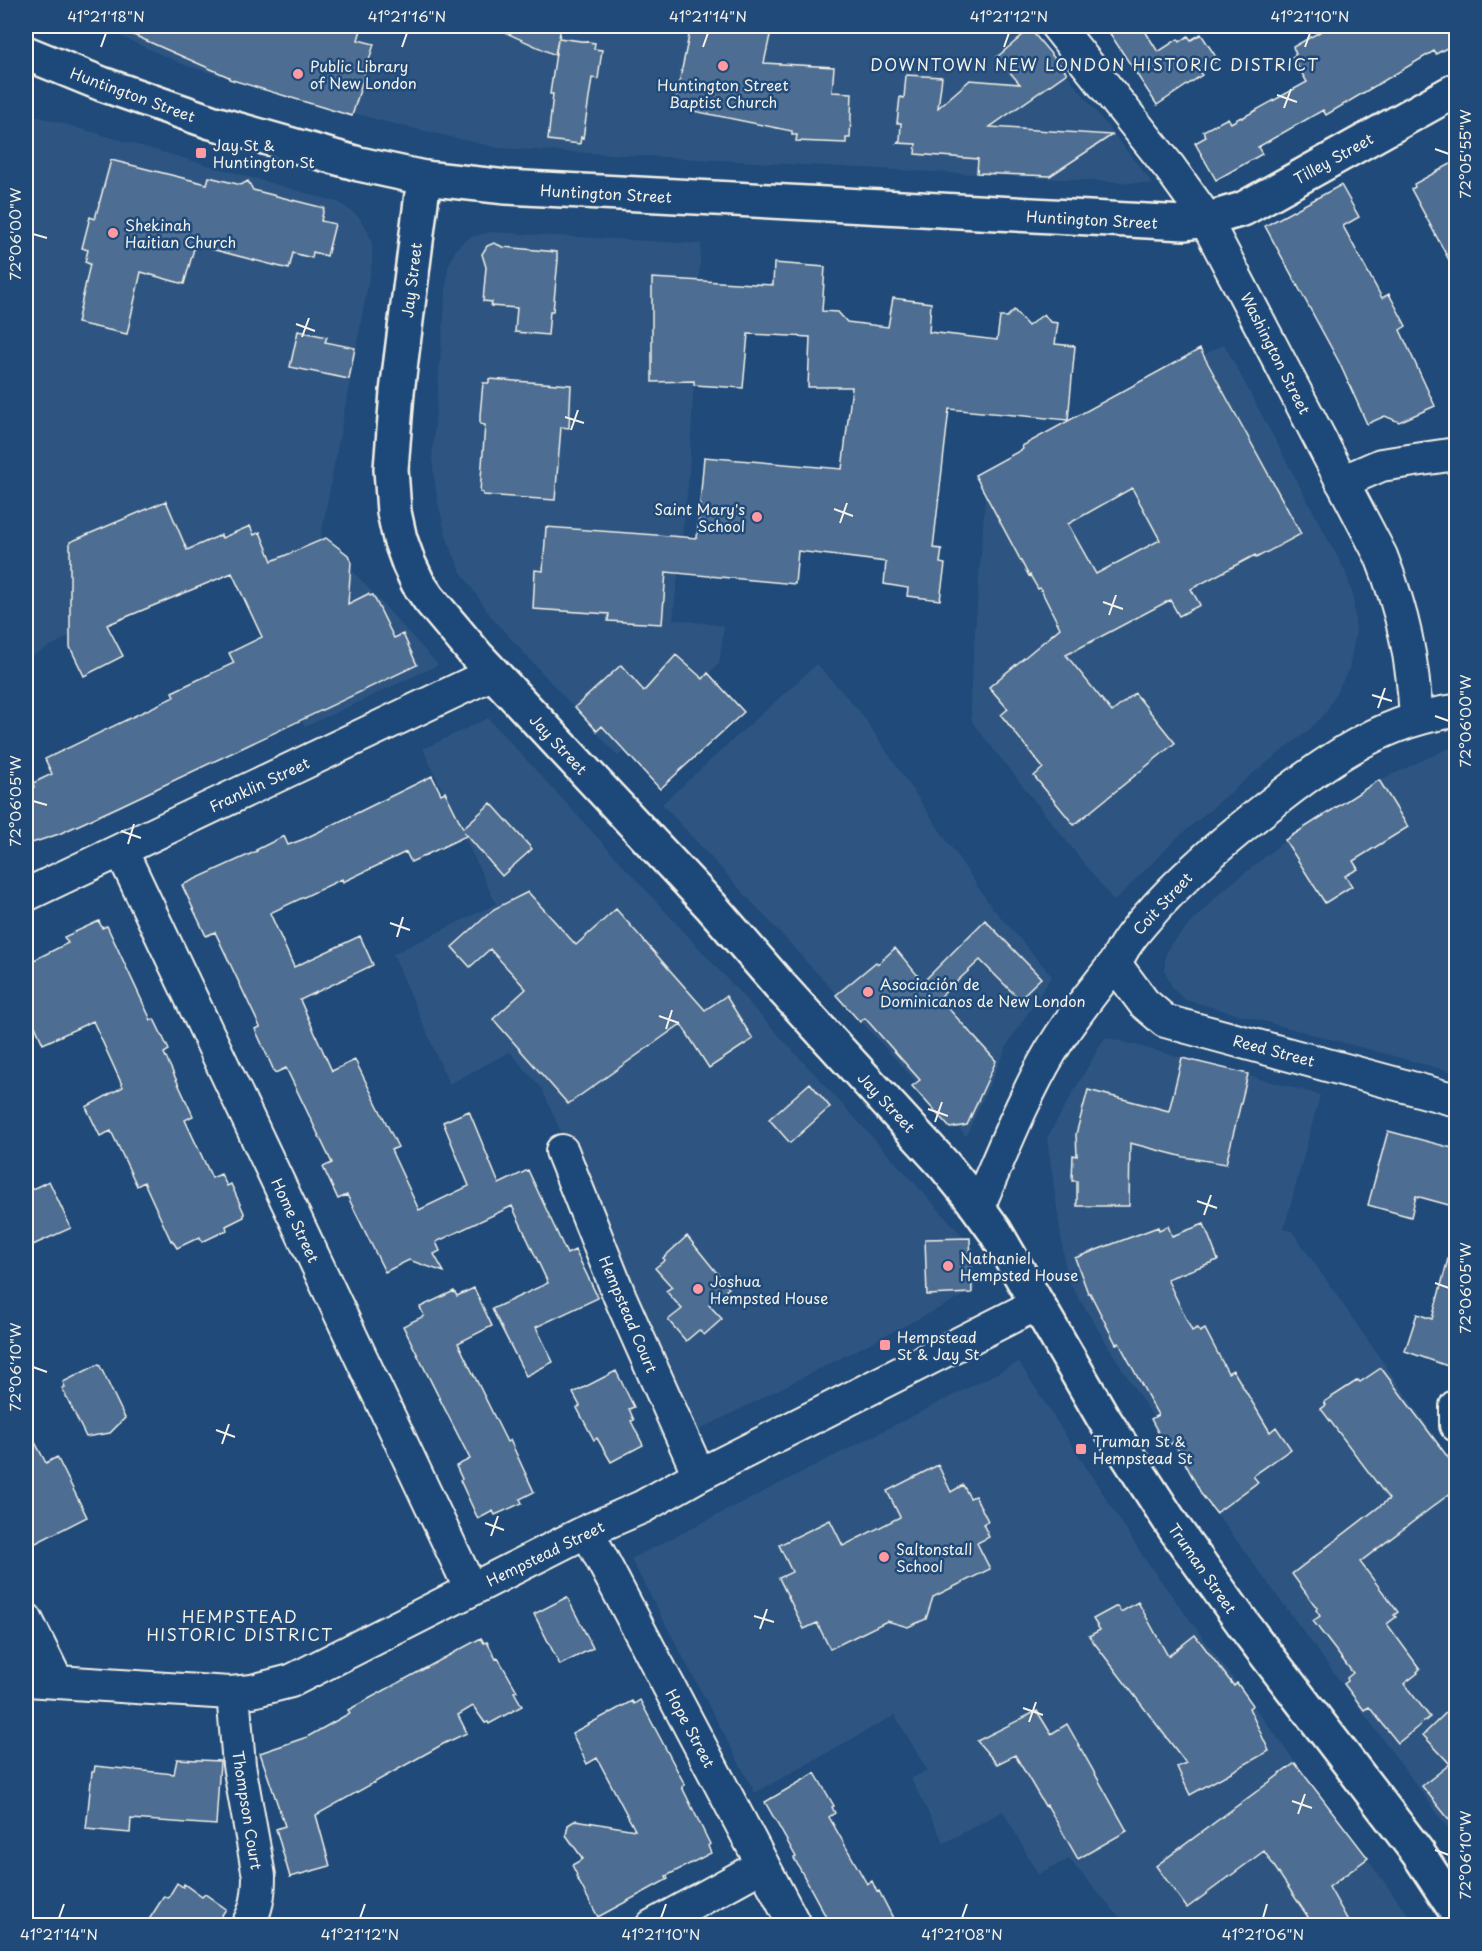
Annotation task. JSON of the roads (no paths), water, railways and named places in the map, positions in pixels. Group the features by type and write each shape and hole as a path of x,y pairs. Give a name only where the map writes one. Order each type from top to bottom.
{"main road":[{"name":"Huntington Street","path":"26,53 102,84 211,122 359,164 424,178 506,187 1166,223 1207,220"},
{"name":"Tilley Street","path":"1207,220 1243,209 1456,90"},
{"name":"Jay Street","path":"424,178 397,392 391,469 394,512 400,539 418,583 442,615 493,673 711,906 782,988 945,1166 978,1207"},
{"name":"Truman Street","path":"978,1207 1012,1258 1104,1419 1175,1529 1252,1636 1418,1853 1456,1911"}],"street":[{"name":"Washington Street","path":"1057,26 1170,168 1207,220 1381,556 1396,596 1407,636 1413,667 1416,719"},
{"path":"1342,482 1381,465 1456,454"},
{"name":"Franklin Street","path":"26,895 493,673"},
{"name":"Coit Street","path":"978,1207 1027,1096 1050,1054 1074,1014 1115,964 1127,941 1156,908 1208,856 1260,812 1360,741 1416,719 1456,711"},
{"name":"Home Street","path":"121,850 471,1590"},
{"name":"Reed Street","path":"1115,964 1144,1003 1166,1021 1456,1100"},
{"name":"Hempstead Court","path":"562,1151 620,1297 699,1475"},
{"name":"Hempstead Street","path":"26,1680 232,1693 272,1687 291,1680 587,1531 642,1507 699,1475 1037,1304"},
{"path":"1456,1406 1456,1425"},
{"name":"Hope Street","path":"587,1531 795,1926"},
{"path":"26,1619 57,1682"},
{"name":"Thompson Court","path":"232,1693 239,1765 259,1876 256,1908 247,1926"},
{"path":"652,1926 763,1865"}],"place":[{"name":"Huntington Street Baptist Church","path":"723,66"},
{"name":"Public Library of New London","path":"298,74"},
{"name":"Jay St & Huntington St","path":"201,153"},
{"name":"Shekinah Haitian Church","path":"113,233"},
{"name":"Saint Mary's School","path":"757,517"},
{"name":"Asociación de Dominicanos de New London","path":"868,992"},
{"name":"Nathaniel Hempsted House","path":"948,1266"},
{"name":"Joshua Hempsted House","path":"698,1289"},
{"name":"Hempstead St & Jay St","path":"885,1345"},
{"name":"Truman St & Hempstead St","path":"1081,1449"},
{"name":"Saltonstall School","path":"884,1557"}],"district":[{"name":"DOWNTOWN NEW LONDON HISTORIC DISTRICT","path":"1095,64"},
{"name":"HEMPSTEAD HISTORIC DISTRICT","path":"240,1625"}]}
